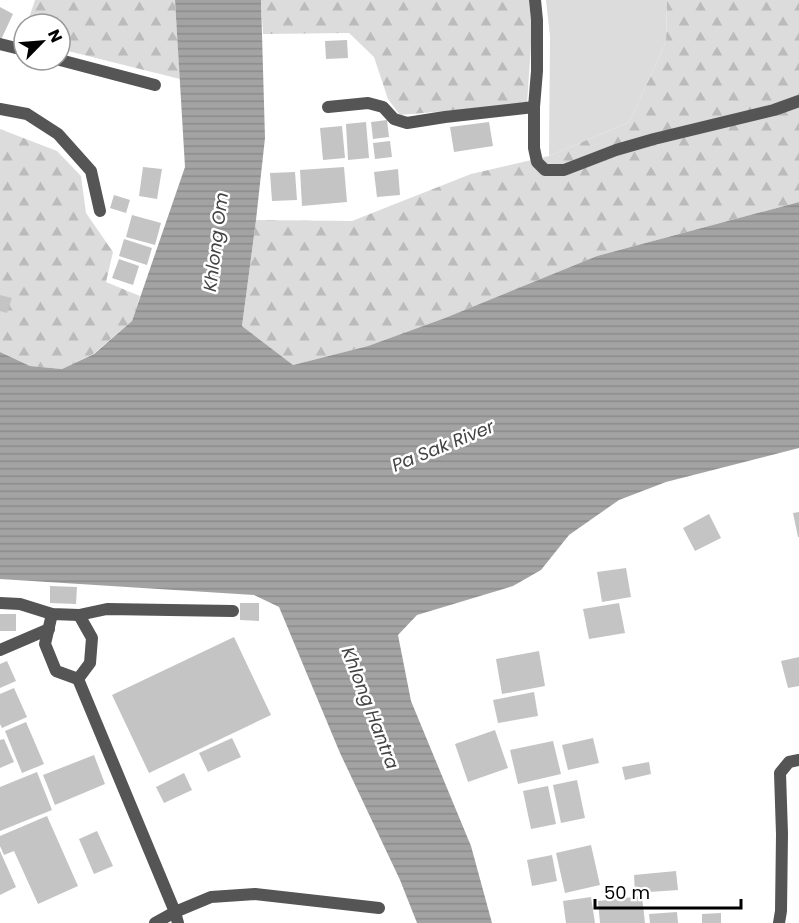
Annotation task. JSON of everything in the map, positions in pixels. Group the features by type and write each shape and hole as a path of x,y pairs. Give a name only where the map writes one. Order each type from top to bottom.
{"street":[{"path":"535,0 537,71 534,148 537,162 545,170 564,170 616,150 774,110 799,100"},
{"path":"72,63 155,85"},
{"path":"328,107 368,103 383,107 394,119 407,123 534,107"},
{"path":"0,109 27,114 58,134 91,171 100,211"},
{"path":"0,603 20,604 52,614 79,615 107,609 233,611"},
{"path":"52,614 45,644 56,671 78,680 176,917"},
{"path":"78,680 90,663 92,638 79,615"},
{"path":"0,650 49,629"},
{"path":"779,923 782,834 780,773 789,762 799,760"},
{"path":"155,923 176,917 211,897 255,894 379,908"}],"green space":[{"path":"35,0 175,0 180,79 72,52 72,12 31,12"},
{"path":"261,0 529,0 532,31 527,104 400,115 388,99 374,57 349,33 263,34"},
{"path":"546,0 667,0 666,42 629,122 549,156 550,36"},
{"path":"667,0 799,0 799,202 597,256 445,318 368,346 293,365 242,326 256,220 352,221 471,174 549,156 629,122 666,42"},
{"path":"0,129 57,151 81,176 86,213 113,252 106,282 140,296 132,321 93,354 62,369 30,366 0,352"}],"water":[{"path":"175,0 261,0 265,138 242,326 293,365 368,346 445,318 597,256 799,202 799,448 666,482 619,500 569,535 541,570 513,586 417,615 398,635 411,701 471,846 492,923 417,923 400,880 340,753 279,607 254,595 0,579 0,352 30,366 62,369 94,354 132,321 185,167"}],"building":[{"path":"0,7 12,13 12,16 0,42"},
{"path":"347,40 348,58 326,59 325,41"},
{"path":"387,120 389,137 373,139 371,122"},
{"path":"366,122 369,158 348,160 346,124"},
{"path":"489,122 493,146 454,152 450,127"},
{"path":"342,126 345,158 323,160 320,128"},
{"path":"390,141 392,157 375,159 373,143"},
{"path":"143,167 162,169 157,199 139,196"},
{"path":"344,167 347,202 302,206 300,170"},
{"path":"398,169 400,195 377,197 374,172"},
{"path":"295,172 297,200 272,201 270,173"},
{"path":"114,195 130,200 126,213 110,208"},
{"path":"132,215 161,223 155,245 126,237"},
{"path":"124,239 152,248 147,265 119,256"},
{"path":"119,259 139,266 133,285 112,278"},
{"path":"0,295 12,298 7,313 0,311"},
{"path":"799,512 799,537 798,537 793,513"},
{"path":"709,514 721,538 695,551 683,528"},
{"path":"626,568 631,597 602,602 597,572"},
{"path":"50,586 77,587 76,604 50,603"},
{"path":"240,603 259,603 259,621 240,620"},
{"path":"619,603 625,633 589,639 583,609"},
{"path":"0,614 16,614 16,631 0,631"},
{"path":"234,637 271,715 149,773 112,695"},
{"path":"539,651 545,686 502,694 496,659"},
{"path":"799,657 799,686 788,688 781,661"},
{"path":"7,661 16,681 0,688 0,664"},
{"path":"14,688 27,717 2,728 0,694"},
{"path":"534,692 538,716 498,723 493,700"},
{"path":"26,722 44,764 22,773 5,731"},
{"path":"495,730 508,768 468,782 455,744"},
{"path":"232,738 241,757 208,772 199,753"},
{"path":"593,738 599,763 568,770 562,745"},
{"path":"4,739 14,762 0,768 0,740"},
{"path":"553,741 561,774 518,784 510,750"},
{"path":"94,755 105,784 55,805 43,775"},
{"path":"649,762 651,774 625,780 622,767"},
{"path":"37,772 52,810 0,831 0,787"},
{"path":"184,773 192,790 164,803 156,787"},
{"path":"577,780 585,818 561,823 553,785"},
{"path":"548,786 556,824 531,829 523,791"},
{"path":"47,816 78,886 38,904 14,851 4,855 0,846 0,836"},
{"path":"97,831 113,866 94,874 79,839"},
{"path":"591,845 600,885 565,893 556,853"},
{"path":"0,851 16,887 0,895"},
{"path":"552,855 557,881 532,886 527,860"},
{"path":"676,871 678,890 635,893 634,875"},
{"path":"642,896 645,923 600,923 598,901"},
{"path":"591,897 595,923 566,923 563,901"},
{"path":"677,912 678,923 650,923 649,914"},
{"path":"721,913 721,923 702,923 702,914"}],"water label":[{"name":"Khlong Om","path":"216,242"},
{"name":"Pa Sak River","path":"443,446"},
{"name":"Khlong Hantra","path":"370,708"}]}
